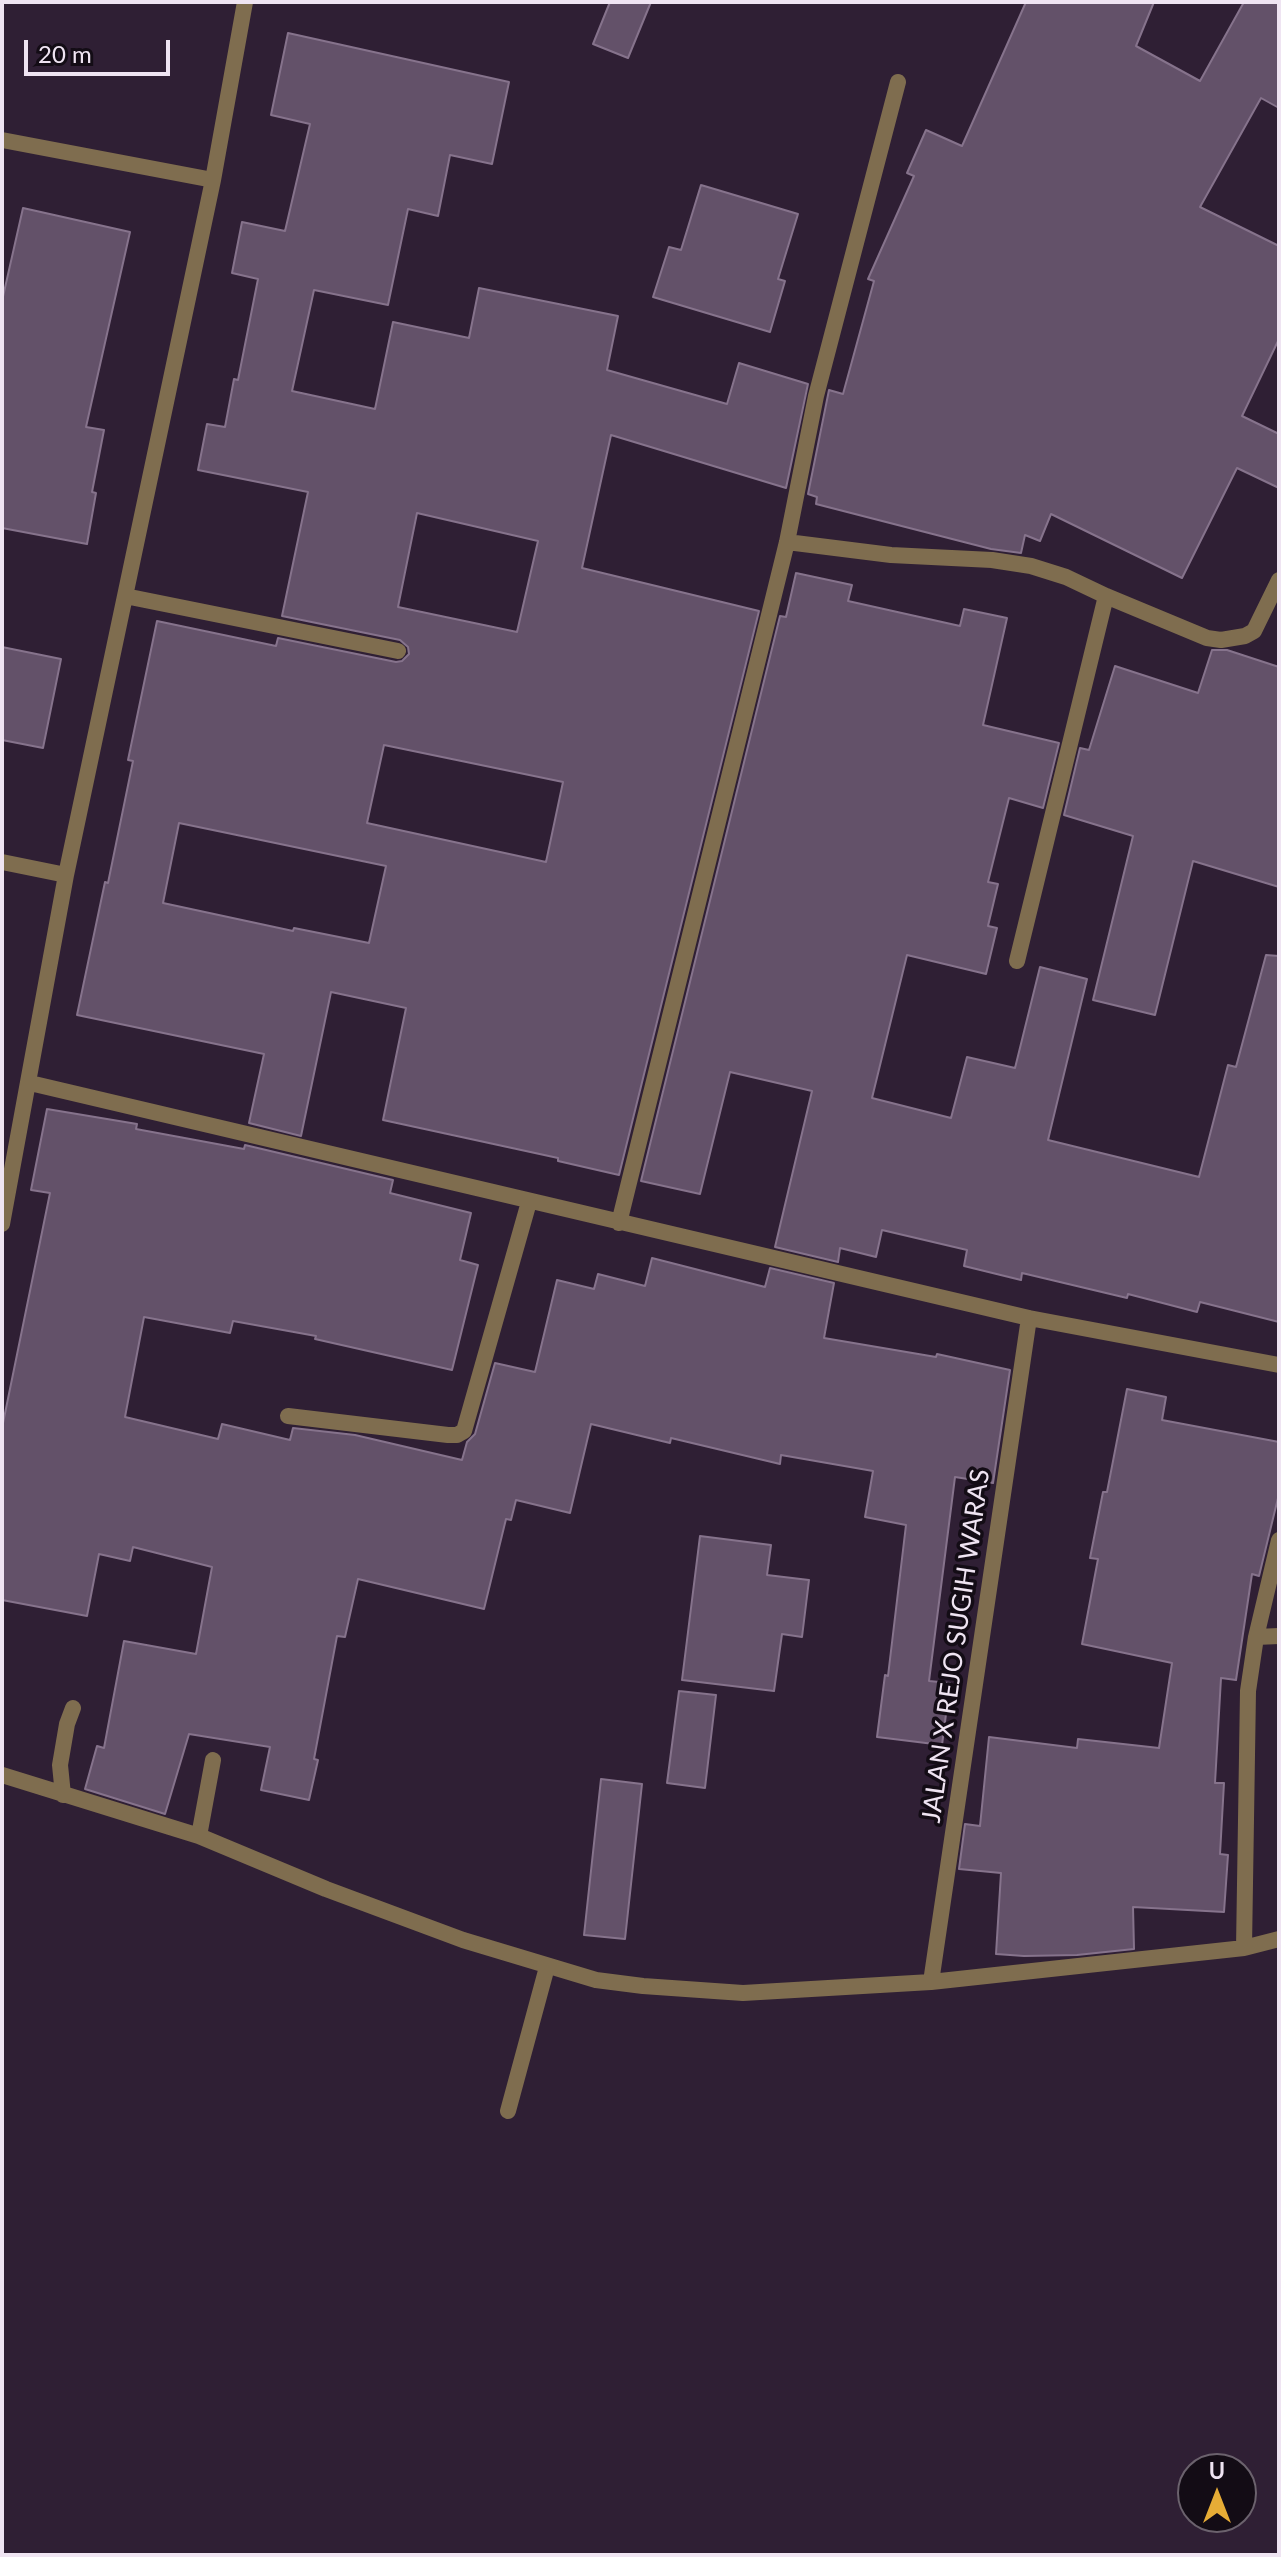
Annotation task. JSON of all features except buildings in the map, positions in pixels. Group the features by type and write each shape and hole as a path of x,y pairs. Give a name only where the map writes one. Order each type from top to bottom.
{"street":[{"path":"2,1224 66,875 213,180 245,2"},
{"path":"619,1223 787,542 816,396 898,82"},
{"path":"2,140 213,180"},
{"path":"787,542 891,555 992,560 1031,566 1066,577 1207,638 1234,639 1254,631 1279,580"},
{"path":"125,596 398,651"},
{"path":"1017,961 1106,596"},
{"path":"2,862 66,875"},
{"path":"30,1083 1029,1318 1279,1365"},
{"path":"288,1416 448,1435 464,1431 529,1202"},
{"name":"JALAN X REJO SUGIH WARAS","path":"931,1982 1029,1318"},
{"path":"1244,1948 1248,1691 1256,1637 1279,1540"},
{"path":"1256,1637 1279,1636"},
{"path":"63,1795 60,1765 73,1708"},
{"path":"199,1836 213,1760"},
{"path":"2,1775 199,1836 326,1889 449,1935 596,1980 743,1993 931,1982 1244,1948 1279,1939"},
{"path":"508,2111 547,1967"}]}
